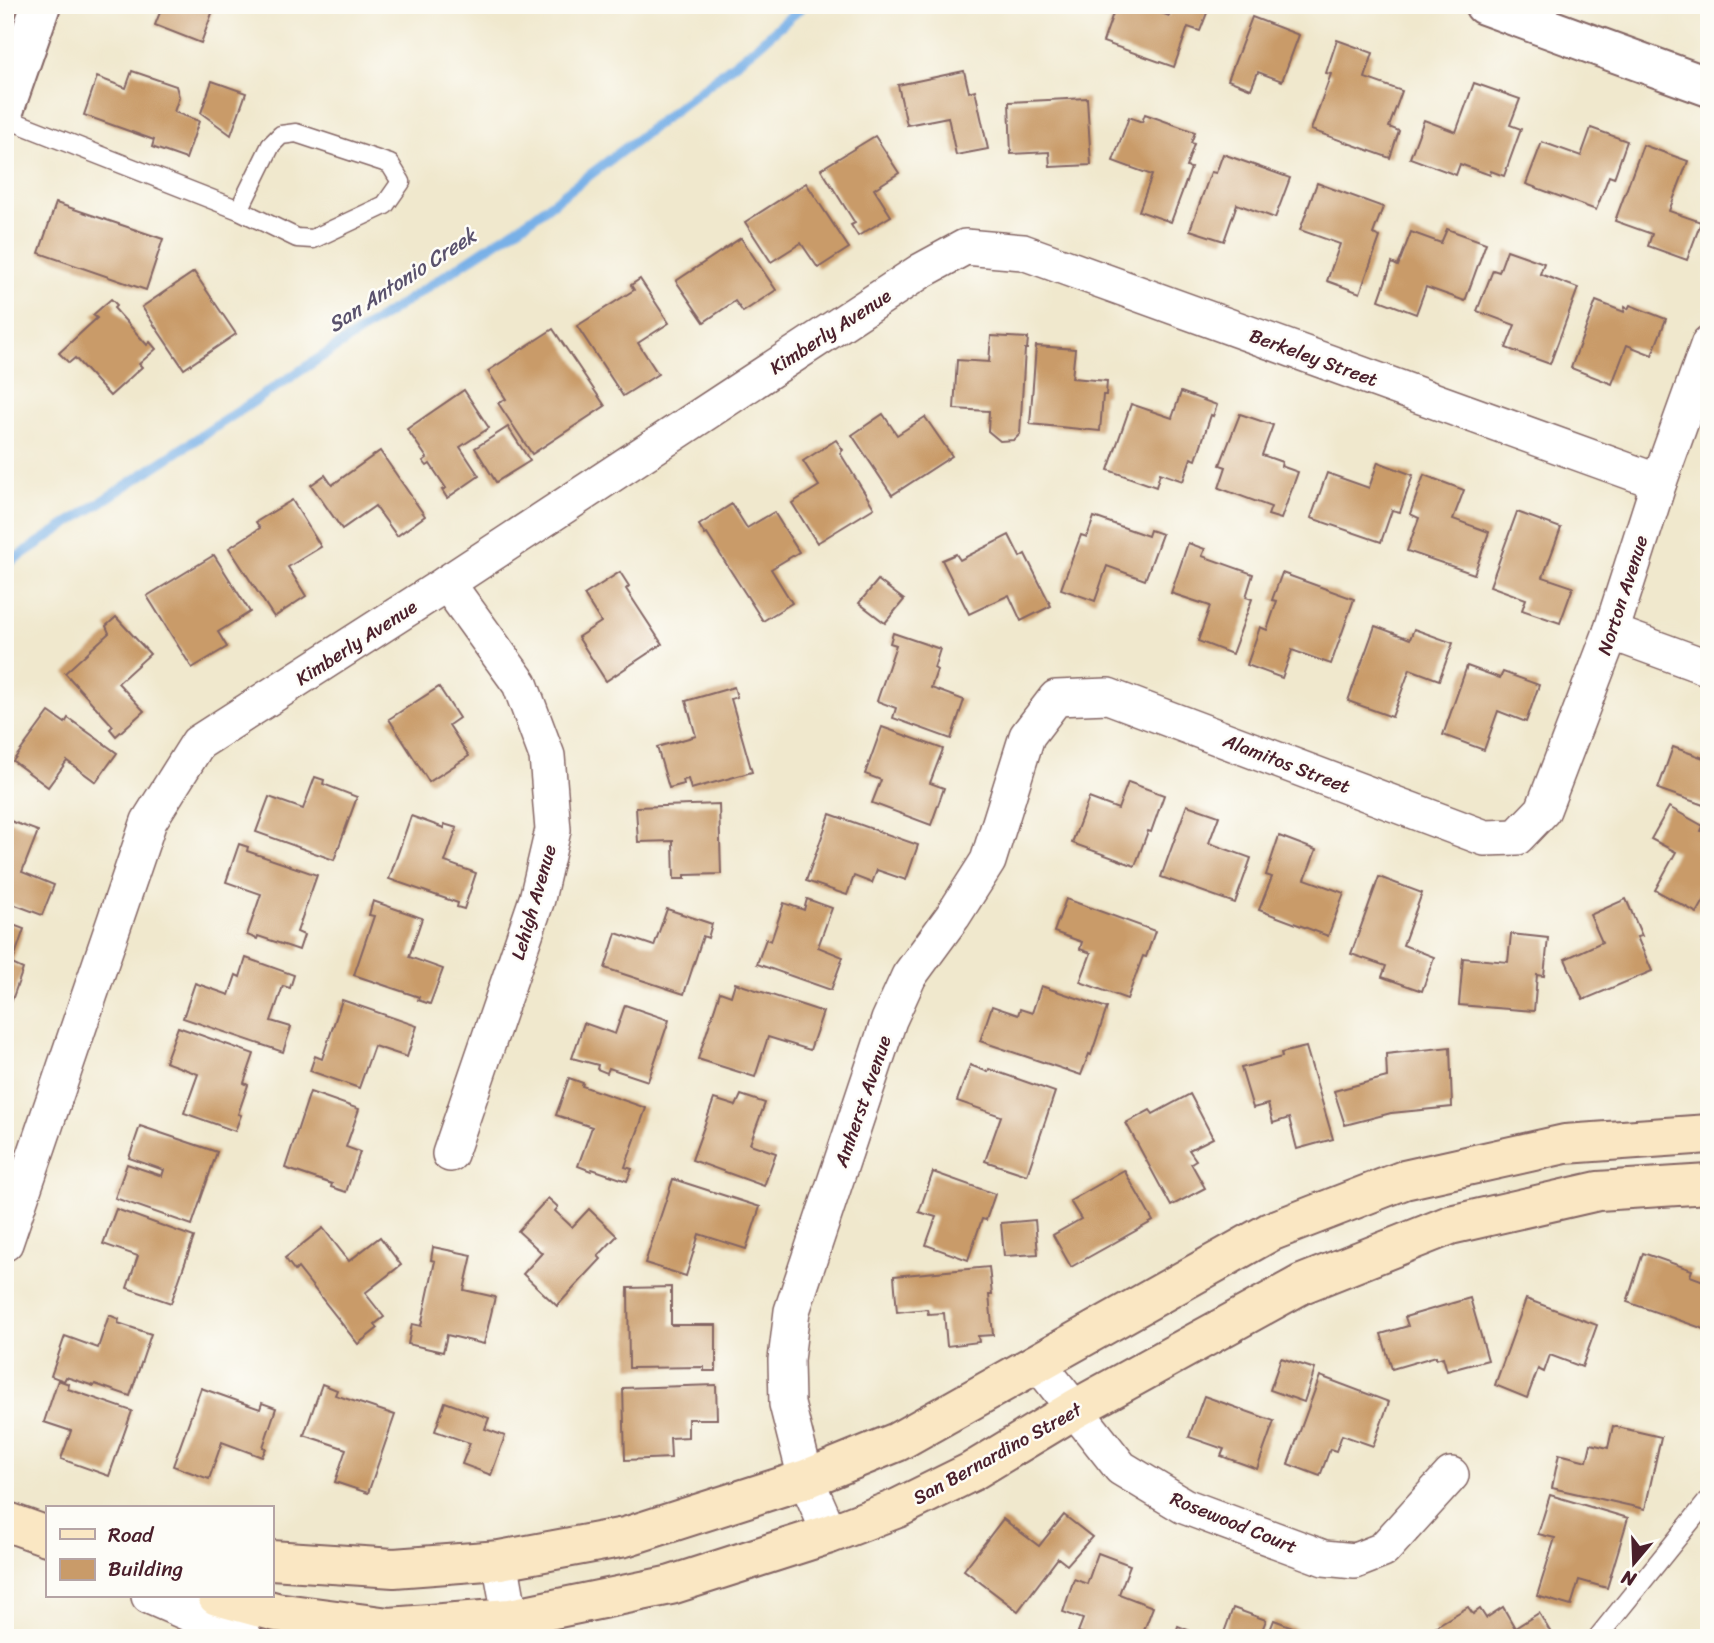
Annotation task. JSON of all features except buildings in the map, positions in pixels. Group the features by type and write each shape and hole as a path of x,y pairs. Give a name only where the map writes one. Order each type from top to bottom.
{"main road":[{"path":"273,1560 394,1567 500,1560 625,1537 806,1479 897,1442 1270,1232 1404,1180 1565,1144 1709,1134"},
{"name":"San Bernardino Street","path":"224,1598 276,1612 389,1628 512,1628 671,1585 830,1534 898,1508 971,1472 1075,1409 1302,1284 1450,1225 1598,1191 1709,1184"},
{"path":"5,1521 46,1536"}],"street":[{"path":"5,108 41,5"},
{"path":"1484,5 1709,87"},
{"name":"Berkeley Street","path":"965,247 1023,252 1659,482"},
{"name":"Kimberly Avenue","path":"5,1243 149,821 198,743 447,583 921,271 965,247"},
{"name":"Norton Avenue","path":"1517,837 1543,810 1611,632 1659,482 1709,342"},
{"name":"Lehigh Avenue","path":"447,583 520,684 547,756 554,830 537,899 450,1154"},
{"path":"1611,632 1709,668"},
{"name":"Alamitos Street","path":"1056,698 1108,696 1485,838 1517,837"},
{"name":"Amherst Avenue","path":"830,1534 806,1479 787,1404 786,1360 792,1311 889,1020 909,976 953,916 988,861 1027,736 1056,698"},
{"name":"Rosewood Court","path":"1038,1363 1121,1468 1184,1506 1324,1558 1355,1561 1383,1550 1451,1475"},
{"path":"500,1560 512,1628"},
{"path":"154,1598 245,1638"}],"lane":[{"path":"5,118 239,210 297,238 313,239 385,205 401,182 390,164 296,133 281,135 271,145 239,210"},
{"path":"1597,1638 1709,1499"}],"waterway":[{"name":"San Antonio Creek","path":"5,565 531,219 756,47 804,5"}]}
